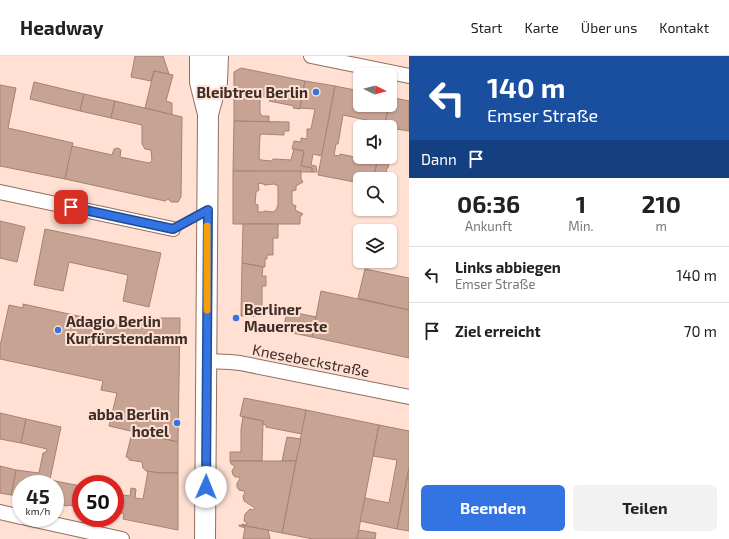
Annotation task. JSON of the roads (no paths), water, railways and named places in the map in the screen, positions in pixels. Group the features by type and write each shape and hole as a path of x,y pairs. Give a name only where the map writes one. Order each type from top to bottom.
{"main road":[{"path":"200,56 200,82 208,114 205,539"},
{"path":"208,114 217,82 218,56"}],"street":[{"path":"311,56 409,76"},
{"path":"0,192 173,229"},
{"name":"Knesebeckstraße","path":"206,361 235,362 409,397"},
{"path":"0,512 12,515"},
{"path":"64,526 122,539"}],"lane":[{"path":"173,229 208,210"}],"place":[{"name":"Bleibtreu Berlin","path":"316,92"},
{"name":"Berliner Mauerreste","path":"236,318"},
{"name":"Adagio Berlin Kurfürstendamm","path":"58,330"},
{"name":"abba Berlin hotel","path":"177,423"}]}
